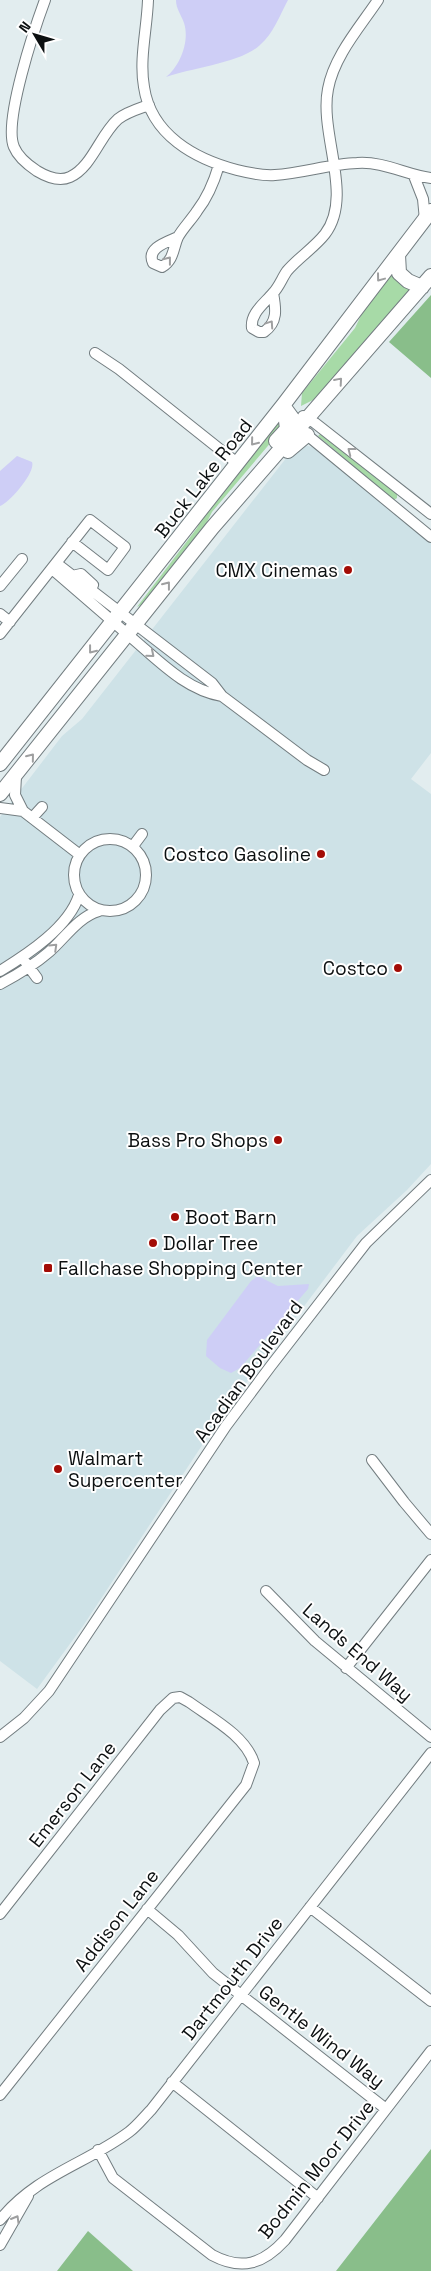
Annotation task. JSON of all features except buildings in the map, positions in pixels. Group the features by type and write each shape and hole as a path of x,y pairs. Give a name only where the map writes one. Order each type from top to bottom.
{"main road":[{"name":"Buck Lake Road","path":"0,764 113,623 428,216"},
{"path":"398,255 399,273 408,281 426,281"},
{"name":"Buck Lake Road","path":"0,794 212,528 305,426 426,281"},
{"path":"212,528 215,512 287,429 284,404"}],"street":[{"path":"45,0 29,46 11,124 13,146 26,163 41,173 56,179 71,177 82,168 118,120 135,110 149,106"},
{"path":"148,0 142,72 149,106 166,132 178,144 195,155 219,165 264,175 359,162 382,165 405,171 414,176 431,178"},
{"path":"273,293 288,271 317,243 331,225 336,208 333,166 326,122 328,88 337,62 378,0"},
{"path":"178,237 206,199 214,184 219,165"},
{"path":"414,176 428,216"},
{"path":"96,353 119,369 237,463"},
{"path":"284,404 305,426 399,512 431,538"},
{"path":"305,426 411,498 431,514"},
{"path":"399,512 411,498"},
{"path":"0,634 72,542 90,520 126,547 108,570 72,542"},
{"path":"0,586 22,559"},
{"path":"54,566 88,594 122,611 133,629 179,677 207,694 222,696"},
{"path":"54,566 72,576 113,623 133,629 212,683 222,696 324,770"},
{"path":"0,614 10,622"},
{"path":"16,776 15,795 23,811 80,855"},
{"path":"32,818 42,807"},
{"path":"0,808 23,811"},
{"path":"133,846 142,834"},
{"path":"0,984 48,953 88,914 124,909 135,902 143,892 146,881 146,868 141,856 133,846 123,841 111,839 98,841 87,847 80,855 74,871 74,884 79,896 88,905 99,911"},
{"path":"0,971 22,957 61,924 75,908 79,896"},
{"path":"22,957 37,978"},
{"name":"Acadian Boulevard","path":"0,1737 24,1718 54,1684 226,1426 276,1359 366,1243 431,1180"},
{"path":"372,1460 431,1534"},
{"path":"346,1668 431,1560"},
{"name":"Lands End Way","path":"266,1591 315,1641 431,1737"},
{"name":"Emerson Lane","path":"0,1914 172,1693 189,1702 243,1743 259,1762"},
{"name":"Dartmouth Drive","path":"0,2220 9,2209 49,2177 131,2131 172,2082 431,1753"},
{"name":"Addison Lane","path":"0,2095 246,1785 259,1762"},
{"path":"310,1907 431,2001"},
{"name":"Gentle Wind Way","path":"146,1910 178,1935 214,1973 386,2109"},
{"name":"Bodmin Moor Drive","path":"98,2150 113,2178 212,2255 226,2262 240,2265 253,2263 277,2249 431,2051"},
{"path":"172,2082 318,2198"},
{"name":"Dartmouth Drive","path":"0,2246 30,2192"}],"shaded area":[{"path":"305,445 312,447 431,541 431,753 411,779 431,794 431,1164 407,1190 357,1236 222,1415 83,1626 37,1689 0,1661 0,817 62,736 82,719 294,448"}],"green space":[{"path":"390,271 412,288 315,399 301,406 302,393 355,328 366,305"},
{"path":"431,295 431,378 389,342"},
{"path":"282,424 278,434 212,512 202,532 143,604 137,607 197,528 206,510 272,428"},
{"path":"321,433 397,493 397,498 394,500 318,436"},
{"path":"431,2149 431,2271 336,2271"},
{"path":"88,2231 133,2271 57,2271"}],"water":[{"path":"176,0 288,0 265,41 252,51 228,61 166,77 176,66 185,45 186,30"},
{"path":"17,456 32,462 30,473 10,499 0,506 0,471"},
{"path":"258,1276 278,1286 309,1284 308,1289 240,1368 231,1373 220,1368 206,1356 207,1340 251,1281"}],"place":[{"name":"CMX Cinemas","path":"348,570"},
{"name":"Costco Gasoline","path":"321,854"},
{"name":"Costco","path":"398,968"},
{"name":"Bass Pro Shops","path":"278,1140"},
{"name":"Boot Barn","path":"175,1217"},
{"name":"Dollar Tree","path":"153,1243"},
{"name":"Fallchase Shopping Center","path":"48,1268"},
{"name":"Walmart Supercenter","path":"58,1469"}]}
